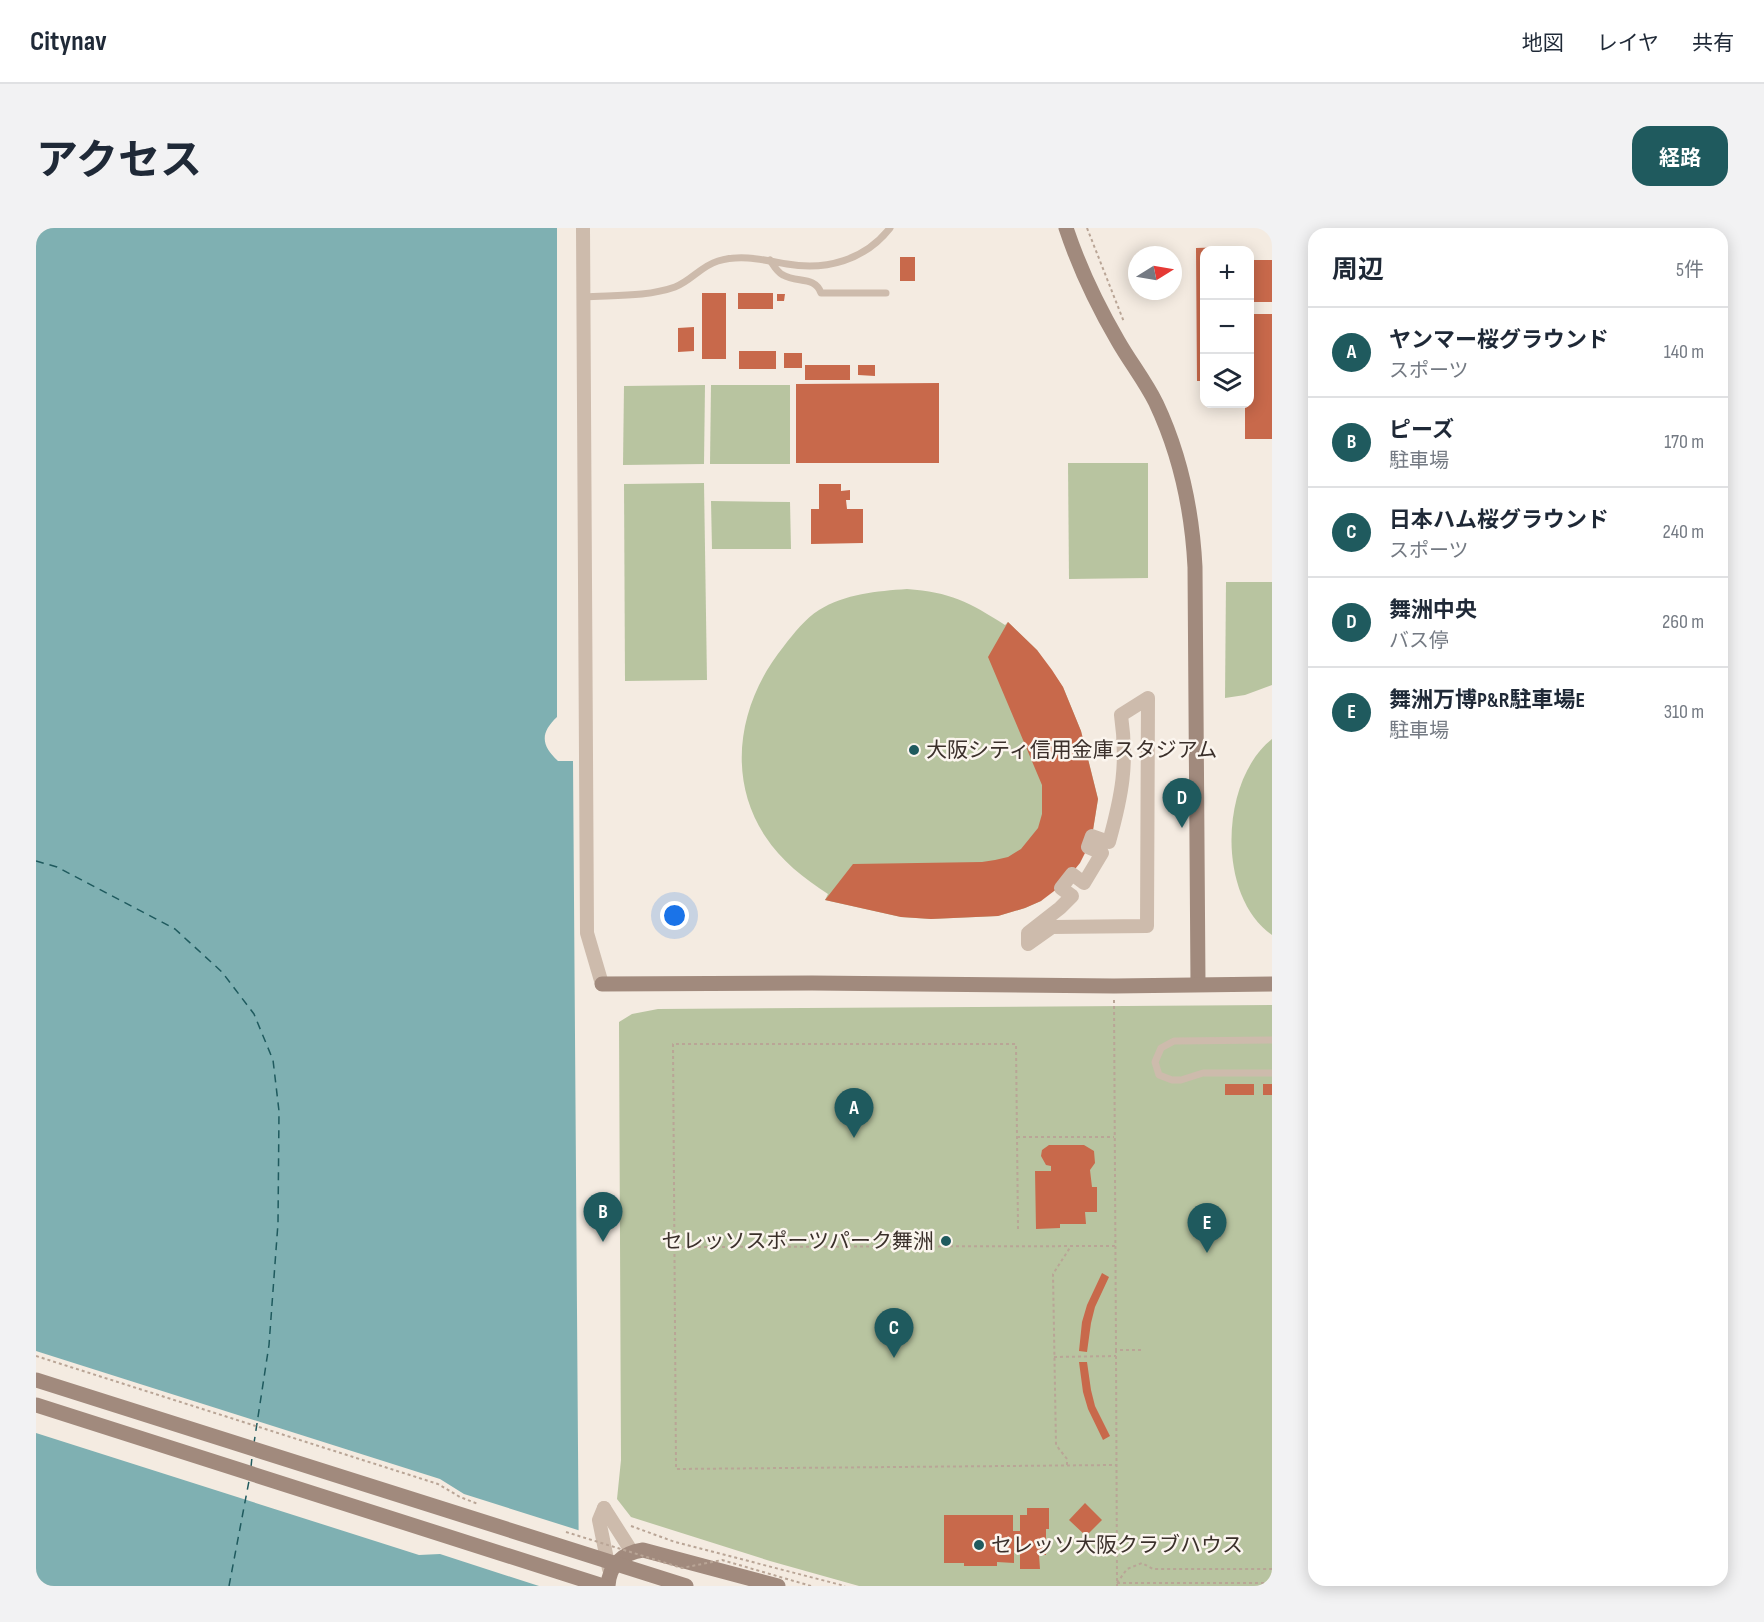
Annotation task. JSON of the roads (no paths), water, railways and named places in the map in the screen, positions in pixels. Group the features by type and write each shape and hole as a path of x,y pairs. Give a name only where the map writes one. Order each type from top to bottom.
{"street":[{"path":"583,228 587,933 602,984 812,982 1114,986 1272,984"},
{"path":"1066,228 1099,305 1155,401 1181,470 1193,526 1198,984"},
{"path":"1148,698 1147,926 1052,927 1028,944 1028,933 1072,896 1061,888 1072,874 1084,883 1102,853 1088,848 1092,836 1108,843 1118,809 1124,772 1125,745 1121,715 1148,698"},
{"path":"36,1380 686,1586"},
{"path":"36,1405 607,1582"},
{"path":"607,1582 599,1520 604,1509 632,1552"},
{"path":"607,1582 619,1560 632,1552 651,1551 778,1586"}],"lane":[{"path":"584,297 648,293 674,287 687,281 702,268 719,261 741,258 810,267 833,264 854,258 873,246 890,228"},
{"path":"770,261 783,275 818,285 821,293 886,293"},
{"path":"1272,1040 1174,1041 1161,1048 1155,1062 1159,1075 1172,1080 1181,1080 1203,1073 1272,1073"}],"water":[{"path":"36,228 557,228 557,717 548,728 545,739 548,750 558,761 573,761 579,1586 36,1586"}],"place":[{"name":"大阪シティ信用金庫スタジアム","path":"914,750"},
{"name":"舞洲中央","path":"1182,828"},
{"name":"ヤンマー桜グラウンド","path":"854,1138"},
{"name":"セレッソスポーツパーク舞洲","path":"946,1241"},
{"name":"ピーズ","path":"603,1242"},
{"name":"舞洲万博P&R駐車場E","path":"1207,1253"},
{"name":"日本ハム桜グラウンド","path":"894,1358"},
{"name":"セレッソ大阪クラブハウス","path":"979,1545"}]}
